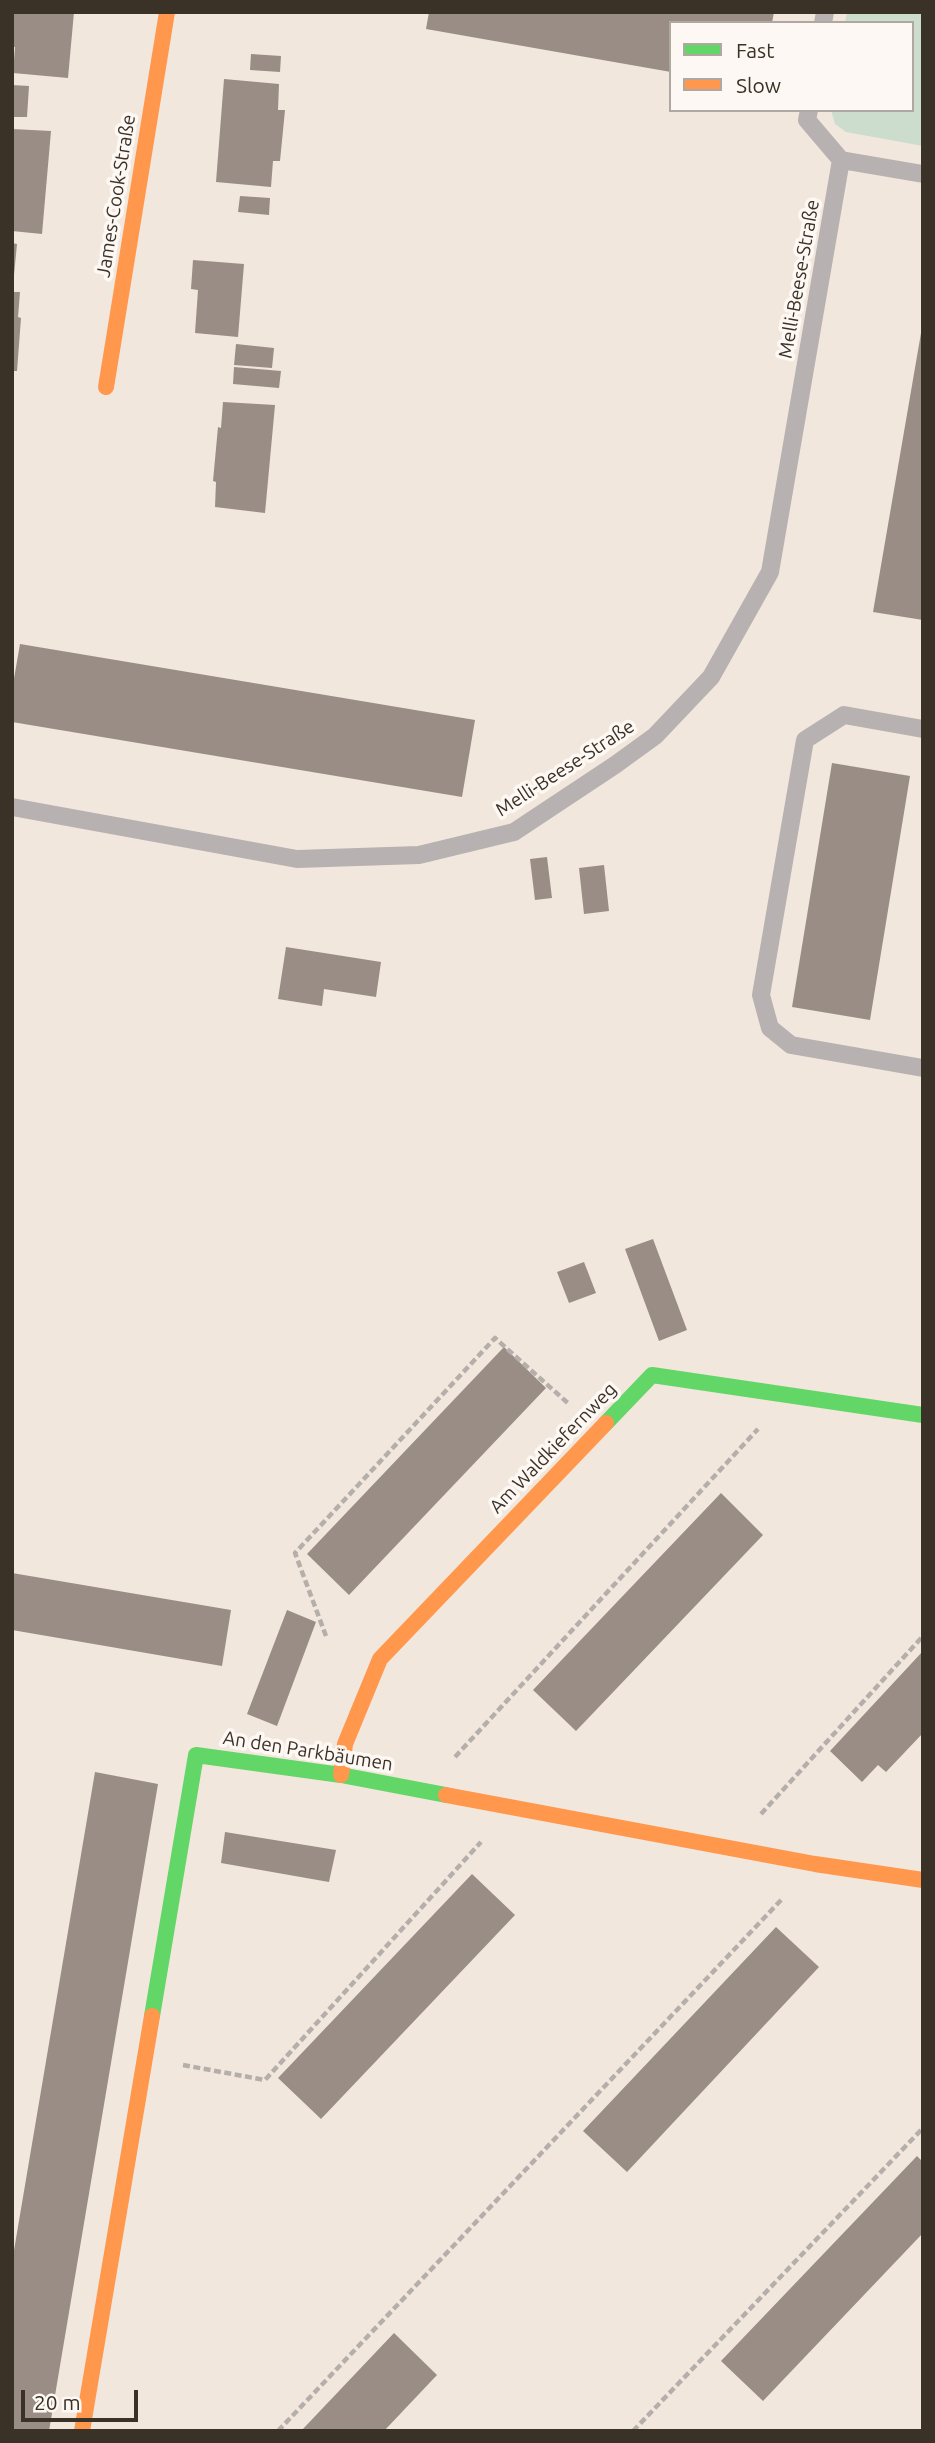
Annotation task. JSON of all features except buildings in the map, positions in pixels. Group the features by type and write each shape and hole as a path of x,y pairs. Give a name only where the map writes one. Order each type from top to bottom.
{"street":[{"name":"James-Cook-Straße","path":"106,387 167,12"},
{"name":"Am Waldkiefernweg","path":"341,1775 345,1744 380,1659 652,1375 923,1415"},
{"name":"An den Parkbäumen","path":"82,2431 196,1755 341,1775 815,1864 923,1880"}],"lane":[{"path":"809,112 807,120 841,160 923,174"},
{"name":"Melli-Beese-Straße","path":"12,807 297,859 419,855 514,832 654,736 711,677 770,572 841,160"},
{"path":"923,729 844,715 805,740 761,995 770,1028 791,1045 923,1068"}],"path":[{"path":"326,1636 295,1553 495,1338 598,1433"},
{"path":"426,1792 465,1745 789,1395"},
{"path":"730,1848 923,1636"},
{"path":"145,2057 265,2080 511,1808"},
{"path":"278,2431 815,1864"},
{"path":"633,2431 923,2128"}],"green space":[{"path":"847,12 923,12 923,146 846,132 835,124 832,112 914,112 914,21 845,21"}],"traffic: fast":[{"path":"606,1423 652,1375 923,1415"},
{"path":"152,2016 196,1755 341,1775 446,1795"}],"traffic: slow":[{"path":"106,387 167,12"},
{"path":"341,1775 345,1744 380,1659 606,1423"},
{"path":"446,1795 815,1864 923,1880"},
{"path":"82,2431 152,2016"}]}
